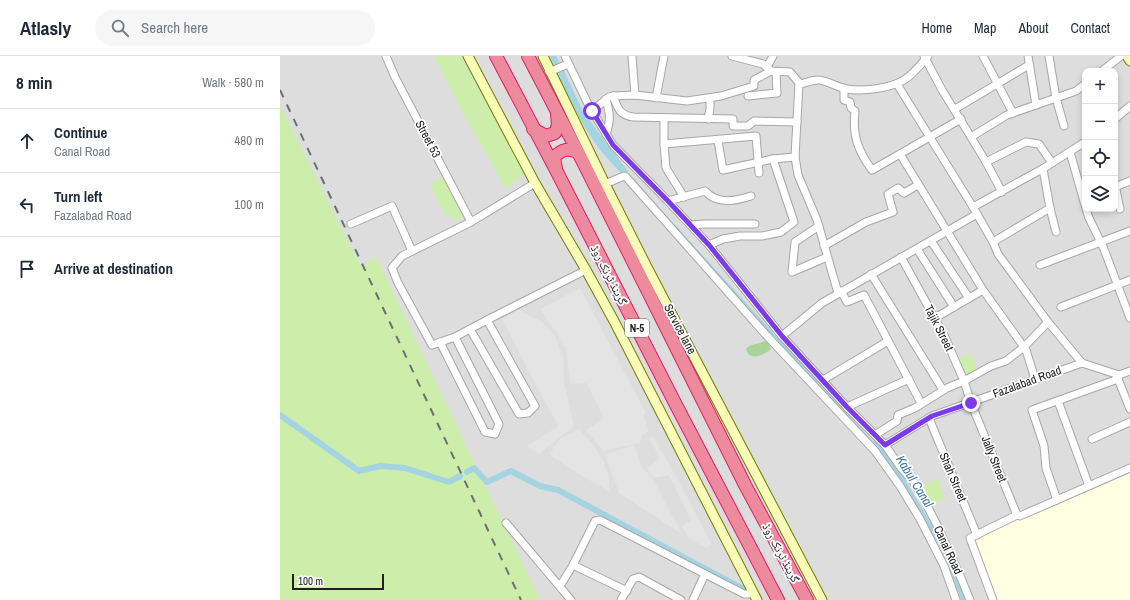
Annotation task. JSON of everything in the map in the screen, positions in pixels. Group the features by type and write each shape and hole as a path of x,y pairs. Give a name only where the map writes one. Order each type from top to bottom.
{"highway":[{"name":"گرینڈ ٹرنک روڈ","path":"496,56 778,600"},
{"name":"گرینڈ ٹرنک روڈ","path":"528,56 578,152 745,485 807,600"},
{"path":"533,129 546,136 555,133 558,125 557,111"},
{"path":"557,172 554,157 564,149 569,148 578,152"}],"street":[{"name":"Street 53","path":"386,56 471,222"},
{"path":"468,56 535,183 586,270 664,417 755,596"},
{"name":"Service lane","path":"542,56 551,71 605,184 652,276 822,600"},
{"name":"Canal Road","path":"565,56 567,64 579,88 613,145 635,171 668,201 691,225 709,245 782,336 824,380 847,407 885,445 921,494 970,600"},
{"path":"632,56 634,96"},
{"path":"656,98 664,56"},
{"path":"732,56 750,58 763,64 771,70 790,72 799,83 795,157 798,175 819,226 839,292 847,302 864,295 922,403"},
{"path":"748,96 777,93 771,70 773,56"},
{"path":"983,56 1013,113"},
{"path":"1028,56 1036,105"},
{"path":"1049,56 1056,98 1064,126"},
{"path":"1106,68 1122,56"},
{"path":"1127,56 1130,61"},
{"path":"799,83 808,83 819,80 844,88 864,90 885,87 905,80 926,57 942,90 955,109 1002,192"},
{"path":"551,71 567,64"},
{"path":"955,109 1029,65"},
{"path":"592,111 609,97 634,96 687,101 721,96 754,86 754,80 771,70"},
{"path":"897,84 973,207 993,242 998,254 1048,322 1082,363 1118,377 1130,408"},
{"path":"971,137 1013,113 1076,91 1082,86"},
{"path":"844,88 844,100 850,102 851,108 855,111 854,120 857,143 862,156 872,170 961,120"},
{"path":"609,97 619,110 626,116 733,119 733,126 748,126 754,121 797,122"},
{"path":"606,134 610,121 609,97"},
{"path":"708,119 710,98"},
{"path":"1118,116 1130,106"},
{"path":"664,118 666,168 684,196"},
{"path":"664,144 756,136 759,173"},
{"path":"718,140 723,170 774,159 795,157"},
{"path":"986,162 1026,142 1039,144 1052,163"},
{"path":"973,207 1043,169 1082,144"},
{"path":"1070,152 1082,194"},
{"path":"900,154 983,290 1026,350 1035,379"},
{"path":"709,245 723,239 740,236 762,236 781,232 794,222 774,159"},
{"path":"1043,169 1056,232"},
{"path":"605,184 635,171"},
{"path":"625,176 767,336 874,451 900,486 920,518 944,566 956,600"},
{"path":"1118,185 1130,181"},
{"path":"535,183 471,222 402,256 392,268 398,283 432,344 456,337 586,270"},
{"path":"824,246 866,222 893,212 888,194 898,188 904,193 918,184"},
{"path":"668,201 705,191 711,197 722,200 739,200 751,196"},
{"path":"1118,200 1120,209"},
{"path":"351,224 392,206 412,251"},
{"path":"993,242 1050,208"},
{"path":"1087,212 1101,242 1130,318"},
{"path":"782,336 822,303 839,292 977,214"},
{"path":"691,225 755,224"},
{"path":"819,226 796,242 792,272 828,257"},
{"path":"1040,265 1130,231"},
{"path":"931,241 969,298"},
{"path":"917,249 954,307"},
{"name":"Tajik Street","path":"901,257 944,335 964,381 971,403"},
{"path":"871,274 943,390"},
{"path":"1061,307 1130,280"},
{"path":"935,318 983,290"},
{"path":"470,329 519,414 528,413 535,406 487,320"},
{"path":"875,435 897,421 898,415 943,390 992,366 1006,361 1024,347 1048,322"},
{"path":"440,342 485,432 495,434 499,424 456,337"},
{"path":"824,380 888,341"},
{"name":"Fazalabad Road","path":"885,445 932,416 1082,363"},
{"path":"1057,500 1046,468 1044,446 1032,410 1058,401 1130,371"},
{"path":"847,407 909,380"},
{"path":"1058,401 1089,486"},
{"name":"Jally Street","path":"971,403 1017,515"},
{"name":"Shah Street","path":"928,418 978,535"},
{"path":"1092,438 1130,422"},
{"path":"993,600 970,538 1017,515 1020,516 1130,468"},
{"path":"745,485 758,477"},
{"path":"560,586 573,565 595,521 600,520 744,594 755,596"},
{"path":"506,523 571,600"},
{"path":"573,565 627,592"},
{"path":"693,600 705,574"},
{"path":"621,600 634,579 639,577 681,600"}],"shaded area":[{"path":"280,56 1130,56 1130,600 280,600"},
{"path":"580,288 646,413 643,415 649,431 642,435 640,443 603,451 586,430 604,418 586,383 572,384 570,382 566,347 540,309"},
{"path":"518,310 541,321 555,336 563,358 564,382 574,426 539,454 527,446 559,426 502,319"},
{"path":"579,429 594,445 604,462 609,478 609,491 551,456 550,453 560,439"},
{"path":"653,436 712,545 706,548 688,538 682,527 691,520 669,475 654,478 648,471 648,468 660,458 649,438"},
{"path":"634,445 643,469 652,477 682,534 619,493 605,455"},
{"path":"1130,468 1130,600 993,600 970,538 1012,514 1100,481"}],"green space":[{"path":"434,56 461,56 525,173 506,189 462,111"},
{"path":"280,105 361,267 376,257 540,600 280,600"},
{"path":"443,177 465,215 454,221 450,214 446,216 430,185"},
{"path":"765,341 771,349 757,356 750,355 748,353 746,349 748,347"},
{"path":"971,354 979,373 967,376 955,361"},
{"path":"937,478 945,498 931,505 921,487"}],"water":[{"path":"563,69 584,113 628,171 627,173 622,174 618,170 601,151 590,135 574,108 556,72"},
{"path":"626,177 632,177 671,221 669,225"},
{"path":"675,224 879,448 875,449 670,230"},
{"path":"885,451 890,454 945,547 968,600 961,600 947,561 934,536 880,453"}],"waterway":[{"name":"Kabul Canal","path":"553,56 560,71"},
{"path":"280,415 359,471 380,466 405,468 449,482 460,476"},
{"name":"Kabul Canal","path":"875,443 889,458"},
{"path":"467,472 474,468 487,482 511,471 540,486 558,490 745,590"}],"railway":[{"path":"280,90 521,600"}],"route":[{"path":"592,111 613,145 709,245 782,336 824,380 847,407 885,445 932,416 971,403"}]}
